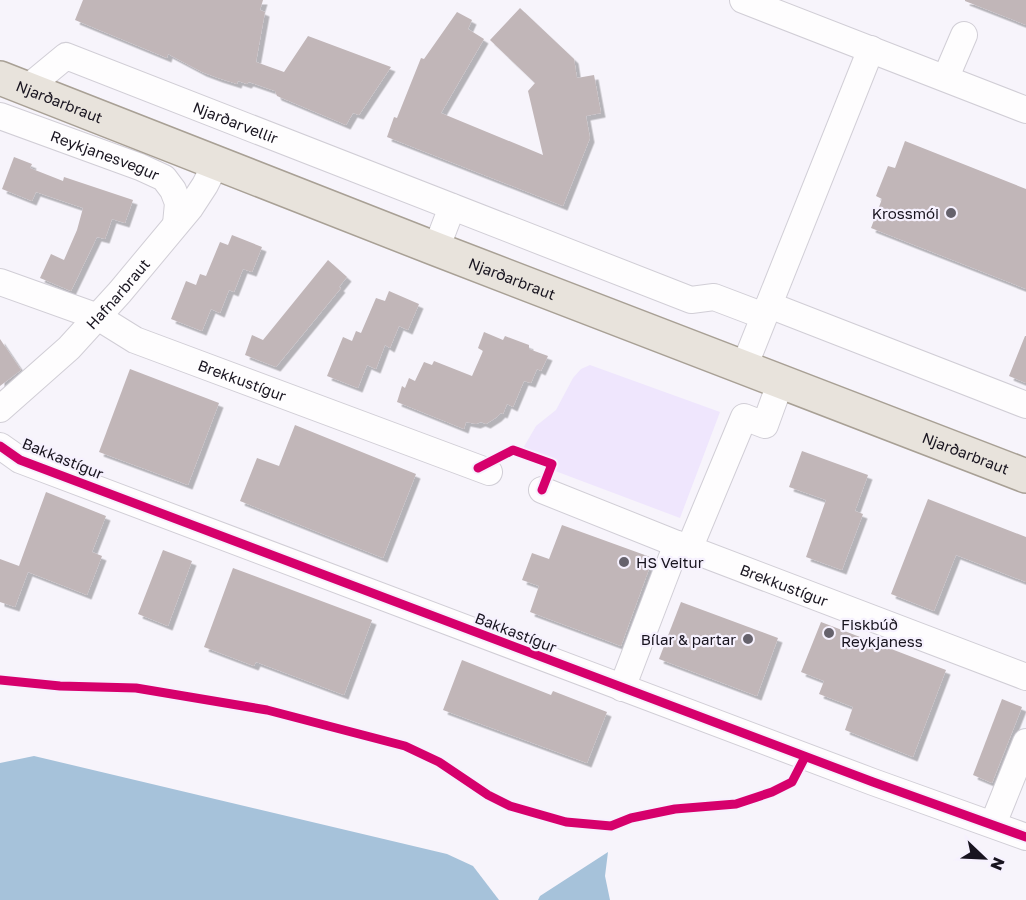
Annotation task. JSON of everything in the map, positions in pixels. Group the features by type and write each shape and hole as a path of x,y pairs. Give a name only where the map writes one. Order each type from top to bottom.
{"main road":[{"name":"Njarðarbraut","path":"13,84 1026,476"}],"street":[{"path":"743,0 772,5 871,49 1026,110"},
{"path":"946,78 964,35"},
{"path":"744,367 871,49"},
{"name":"Njarðarvellir","path":"13,84 66,56 691,300 714,297 766,311 1026,405"},
{"name":"Reykjanesvegur","path":"0,116 140,167 164,178 173,190 178,203 176,224"},
{"name":"Hafnarbraut","path":"0,409 69,348 98,317 176,224 205,185 216,163"},
{"path":"436,249 452,207"},
{"name":"Brekkustígur","path":"0,282 98,317 135,340 489,472"},
{"path":"622,688 683,546 744,417 765,425 781,381"},
{"name":"Bakkastígur","path":"0,446 20,460 873,783 1026,837"},
{"name":"Brekkustígur","path":"542,490 1026,677"},
{"path":"993,824 1026,742"}],"shaded area":[{"path":"590,365 720,412 680,518 518,457 536,426 556,410 573,378 581,369"}],"water":[{"path":"34,756 447,854 473,866 499,900 0,900 0,763"},
{"path":"608,852 605,876 610,900 538,900 540,896"}],"building":[{"path":"83,0 263,0 260,10 265,12 256,62 284,72 308,36 391,67 359,115 353,113 346,125 277,96 275,91 249,82 247,84 238,81 237,84 218,78 168,54 167,58 75,20"},
{"path":"1026,0 1026,25 965,1"},
{"path":"520,8 574,59 577,78 594,75 601,113 586,116 590,138 563,206 387,137 421,58 424,59 457,12 472,20 468,29 484,39 441,113 543,155 528,91 535,83 490,40"},
{"name":"Krossmói","path":"905,141 1026,189 1026,289 871,228 882,199 876,196 888,166 895,168"},
{"path":"14,157 32,164 30,168 63,181 64,177 133,200 125,223 112,219 105,239 97,237 71,291 40,278 51,254 64,260 77,230 83,208 36,192 32,201 2,189"},
{"path":"232,235 262,247 252,272 243,269 234,292 229,290 220,313 211,309 202,331 171,319 186,281 196,285 200,274 206,276 220,242 228,245"},
{"path":"328,260 347,277 339,287 341,288 276,367 245,355 252,335 263,340"},
{"path":"389,291 419,304 408,330 399,326 390,348 385,345 376,369 367,365 358,388 327,376 343,337 352,341 356,331 361,333 376,298 385,301"},
{"path":"484,332 503,340 505,336 529,345 529,349 548,356 541,371 537,369 531,383 524,381 513,407 507,404 503,414 501,413 486,424 466,422 464,429 397,402 402,386 405,388 409,378 415,381 424,362 432,365 434,361 472,376 483,351 478,348"},
{"path":"1026,336 1026,383 1009,376"},
{"path":"0,339 21,370 0,386"},
{"path":"130,369 219,403 188,485 99,452"},
{"path":"295,425 416,474 383,558 240,501 257,458 279,466"},
{"path":"802,451 868,475 855,511 863,514 842,570 806,557 826,500 789,487"},
{"path":"46,492 106,516 92,552 102,556 87,595 28,572 15,607 0,602 0,559 19,566"},
{"path":"928,499 1026,537 1026,582 956,555 934,611 891,594"},
{"path":"562,525 653,558 621,646 530,612 539,586 522,580 532,553 549,559"},
{"path":"163,550 192,561 168,626 138,614"},
{"path":"233,568 372,620 344,695 256,662 254,666 204,647"},
{"path":"681,602 778,638 757,696 659,659"},
{"path":"821,622 946,670 913,757 845,730 853,707 819,694 824,681 801,672"},
{"path":"462,660 551,695 553,691 607,712 587,763 443,710"},
{"path":"1002,699 1022,707 992,783 973,775"}],"cycle path":[{"path":"0,446 20,460 873,782 1026,837"},
{"path":"478,468 513,450 552,464 542,490"},
{"path":"0,680 60,686 136,688 267,710 405,746 439,762 488,795 510,806 566,822 611,826 631,818 675,809 736,804 772,792 792,782 805,757"}],"place":[{"name":"Krossmói","path":"951,213"},
{"name":"HS Veitur","path":"624,562"},
{"name":"Fiskbúð Reykjaness","path":"829,633"},
{"name":"Bílar & partar","path":"748,639"}]}
